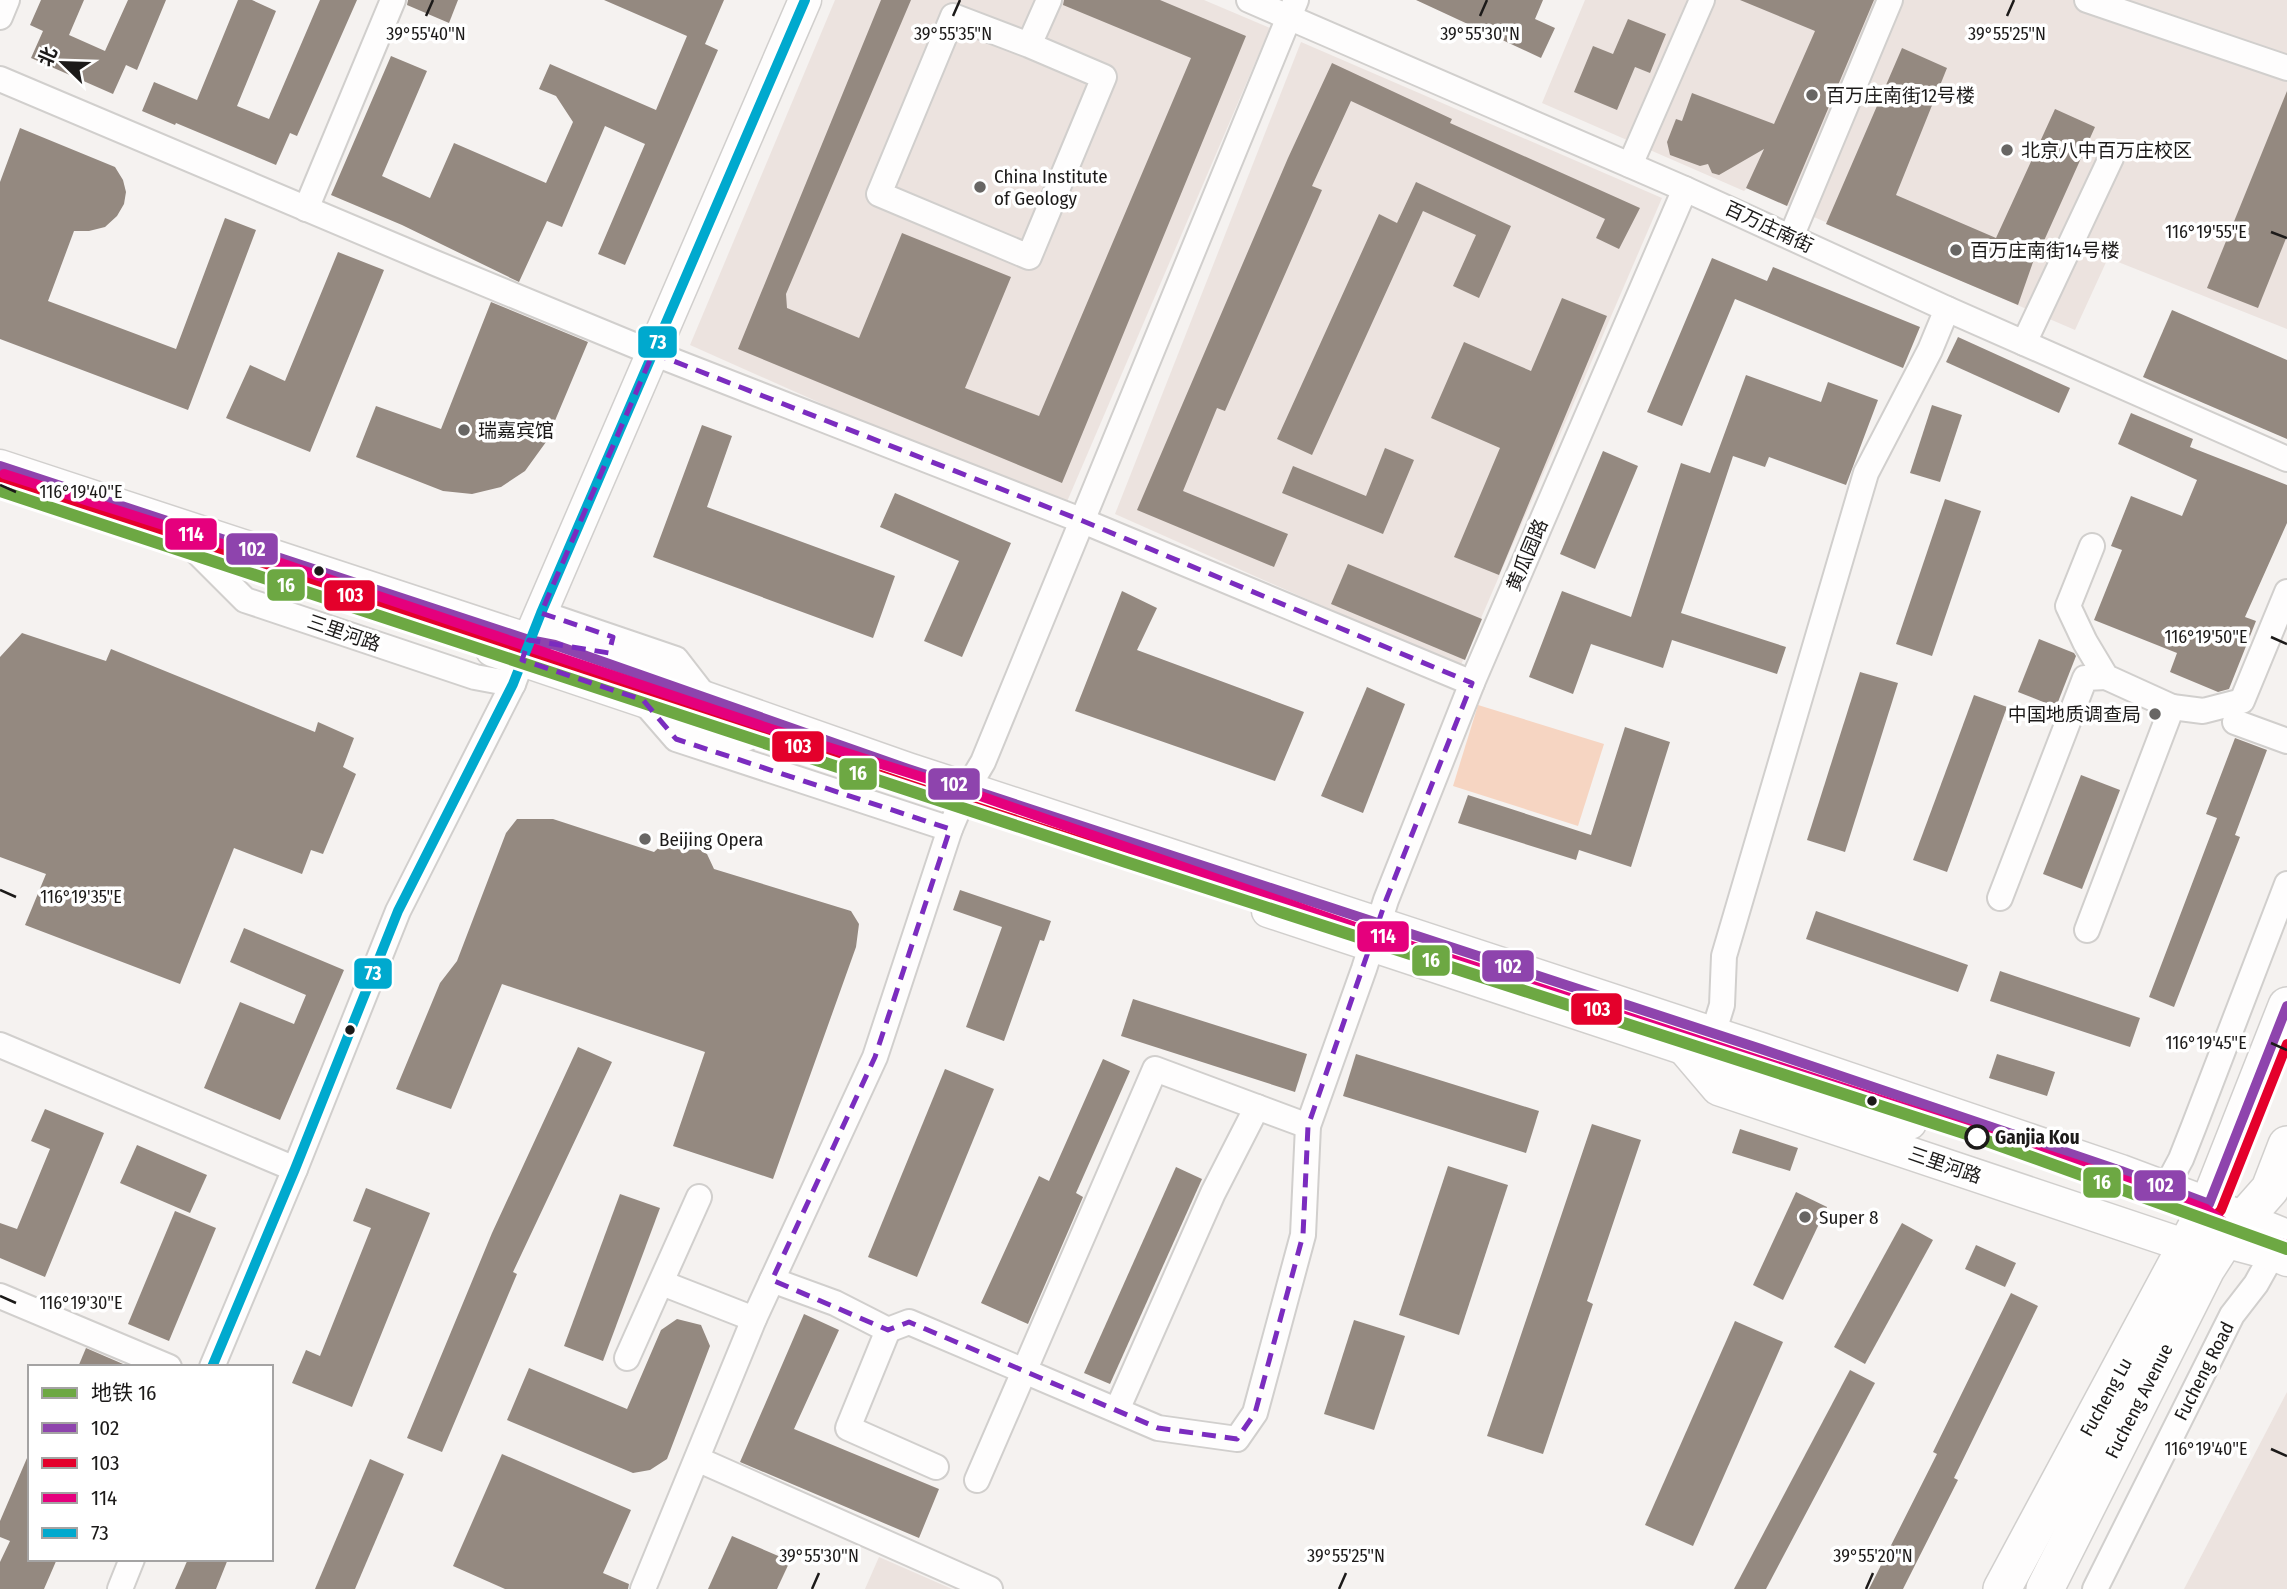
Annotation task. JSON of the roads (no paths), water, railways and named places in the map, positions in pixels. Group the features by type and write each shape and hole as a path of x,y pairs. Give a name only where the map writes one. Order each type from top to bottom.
{"highway":[{"path":"2213,1226 2287,1006"},
{"path":"2213,1226 2270,1189 2287,1145"},
{"name":"Fucheng Lu","path":"2002,1589 2213,1226"},
{"name":"Fucheng Avenue","path":"2045,1589 2206,1269 2213,1226"}],"main road":[{"path":"526,649 805,0"},
{"path":"0,466 526,649 643,700 959,807 1375,936 1713,1034 2166,1187 2213,1226"},
{"path":"0,487 194,549 526,649 555,645 707,699 959,807"},
{"path":"1375,936 1683,1048 2213,1226 2284,1243"}],"street":[{"path":"0,17 7,0"},
{"path":"306,209 393,0"},
{"path":"1030,45 1049,0"},
{"name":"百万庄南街","path":"1250,0 1293,9 1947,309 2287,459"},
{"path":"1630,165 1702,0"},
{"path":"1791,237 1890,0"},
{"path":"2087,0 2287,68"},
{"path":"643,1589 754,1319 876,1057 959,807 983,762 1293,9"},
{"path":"953,16 1030,45 1104,77 1029,257 878,194 953,16"},
{"path":"0,79 653,353 1083,521 1472,683"},
{"path":"2024,343 2112,158"},
{"name":"黄瓜园路","path":"1117,1410 1158,1428 1237,1439 1255,1413 1303,1235 1308,1126 1375,936 1472,683 1685,189"},
{"path":"1713,1034 1722,1005 1724,956 1866,473 1930,350 1947,309"},
{"path":"2092,545 2068,606 2106,677"},
{"path":"2000,898 2085,678 2106,677 2172,707 2203,711 2242,701 2287,592"},
{"path":"213,1365 398,911 526,649"},
{"path":"2087,930 2172,707"},
{"path":"2235,722 2287,741"},
{"path":"2166,1187 2181,1159 2287,884"},
{"path":"0,1045 295,1169"},
{"path":"977,1480 1155,1069 1308,1126"},
{"path":"936,1468 848,1427 888,1330 909,1322 1117,1410 1213,1193 1257,1107"},
{"path":"627,1358 699,1197"},
{"name":"Fucheng Road","path":"2095,1589 2231,1315 2284,1243"},
{"path":"772,1280 835,1303 888,1330"},
{"path":"662,1283 754,1319"},
{"path":"0,1296 164,1365"},
{"path":"697,1459 990,1589"},
{"path":"120,1589 131,1561"}],"metro line":[{"name":"16","path":"0,491 1126,862 1973,1136 2287,1249"}],"place":[{"name":"百万庄南街12号楼","path":"1812,95"},
{"name":"北京八中百万庄校区","path":"2007,150"},
{"name":"China Institute of Geology","path":"980,187"},
{"name":"百万庄南街14号楼","path":"1956,250"},
{"name":"瑞嘉宾馆","path":"464,430"},
{"name":"中国地质调查局","path":"2155,714"},
{"name":"Beijing Opera","path":"645,839"},
{"name":"Ganjia Kou","path":"1977,1137"},
{"name":"Super 8","path":"1805,1217"}]}
